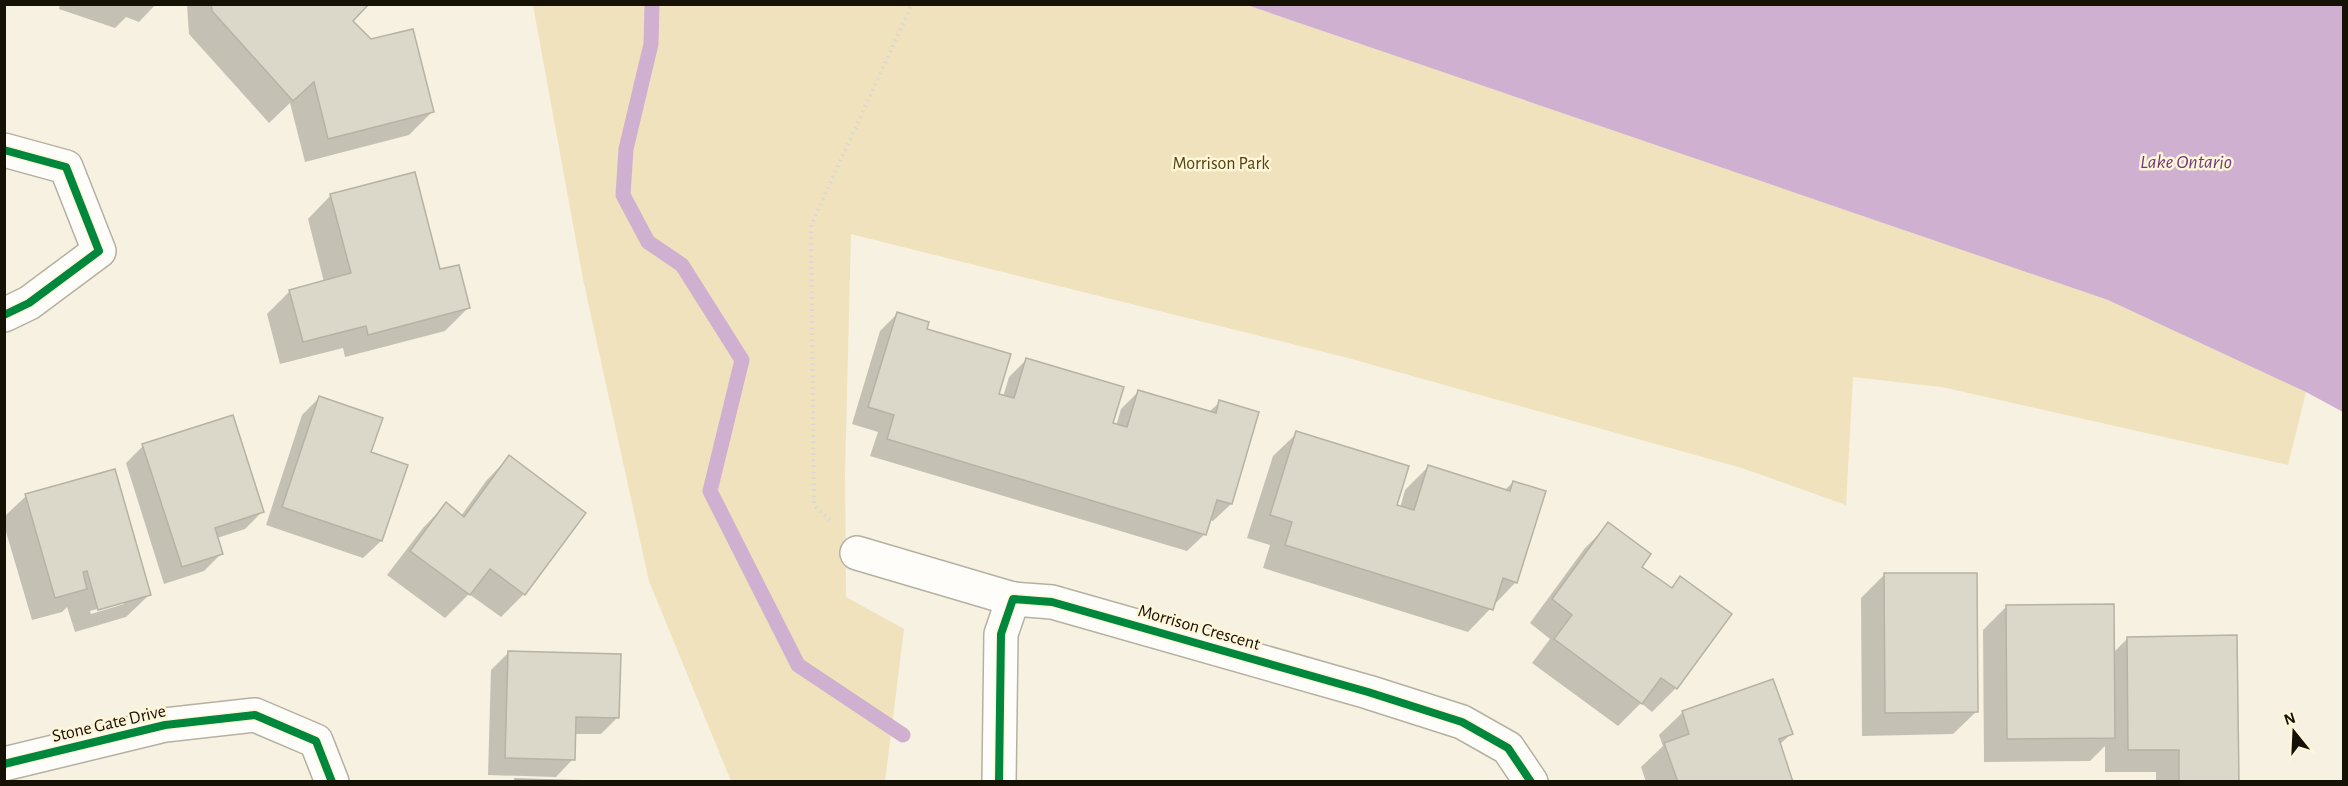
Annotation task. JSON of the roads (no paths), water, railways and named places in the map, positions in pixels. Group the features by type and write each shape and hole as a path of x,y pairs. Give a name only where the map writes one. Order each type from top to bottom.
{"street":[{"path":"4,150 66,167 99,251 29,303 4,315"},
{"name":"Morrison Crescent","path":"857,553 1013,598 1052,602 1368,692 1462,722 1508,748 1531,782"},
{"path":"999,782 1000,634 1013,598"},
{"name":"Stone Gate Drive","path":"4,764 165,725 255,715 316,741 332,782"}],"water":[{"name":"Lake Ontario","path":"1247,5 2343,5 2343,412 2306,392 2108,300"}],"waterway":[{"path":"652,4 651,44 626,149 623,195 648,242 682,265 742,360 710,491 798,665 903,735"}],"park label":[{"name":"Morrison Park","path":"1221,164"}]}
